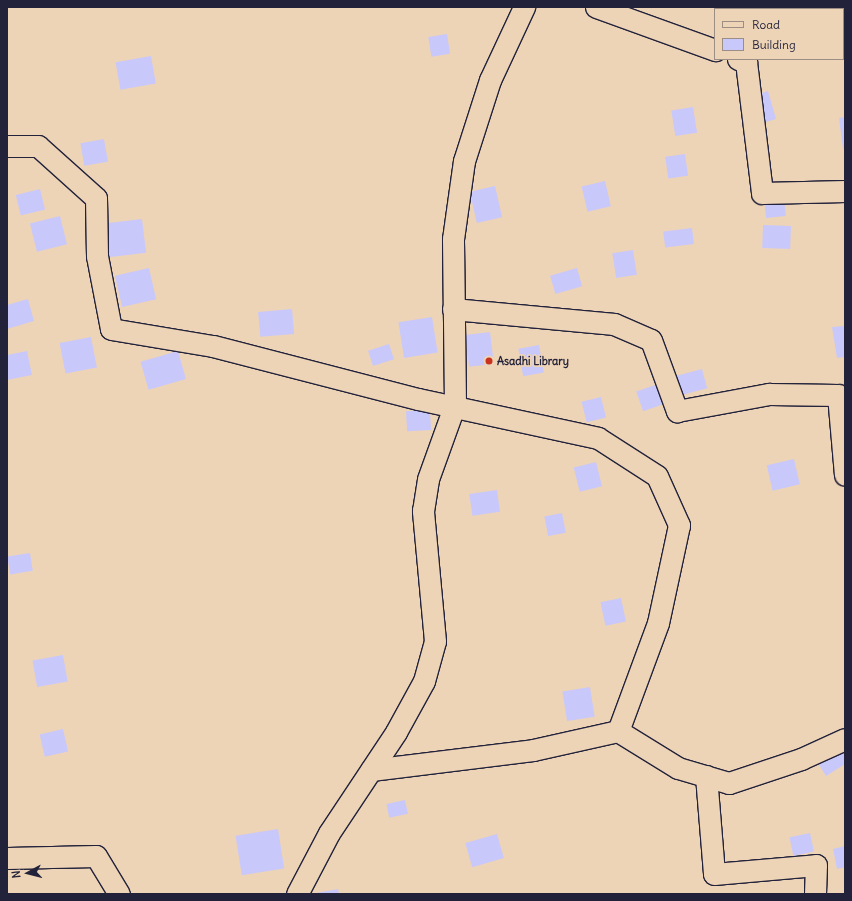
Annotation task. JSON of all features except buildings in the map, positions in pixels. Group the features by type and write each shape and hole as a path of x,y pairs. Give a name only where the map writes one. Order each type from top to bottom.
{"street":[{"path":"297,894 329,833 371,770 424,681 435,641 423,511 428,479 455,404 453,309 454,239 464,161 490,80 524,7"},
{"path":"596,7 714,50"},
{"path":"741,60 746,62 762,193 845,191"},
{"path":"7,146 38,146 96,198 96,256 111,329 213,346 418,399 455,404 598,438 657,476 679,525 658,623 618,731"},
{"path":"453,309 614,324 651,340 677,411 769,394 838,395 845,474"},
{"path":"371,770 533,750 618,731 678,768 729,783 801,759 845,739"},
{"path":"706,776 714,874 816,865 815,894"},
{"path":"7,858 96,856 119,894"}],"place":[{"name":"Asadhi Library","path":"489,361"}]}
